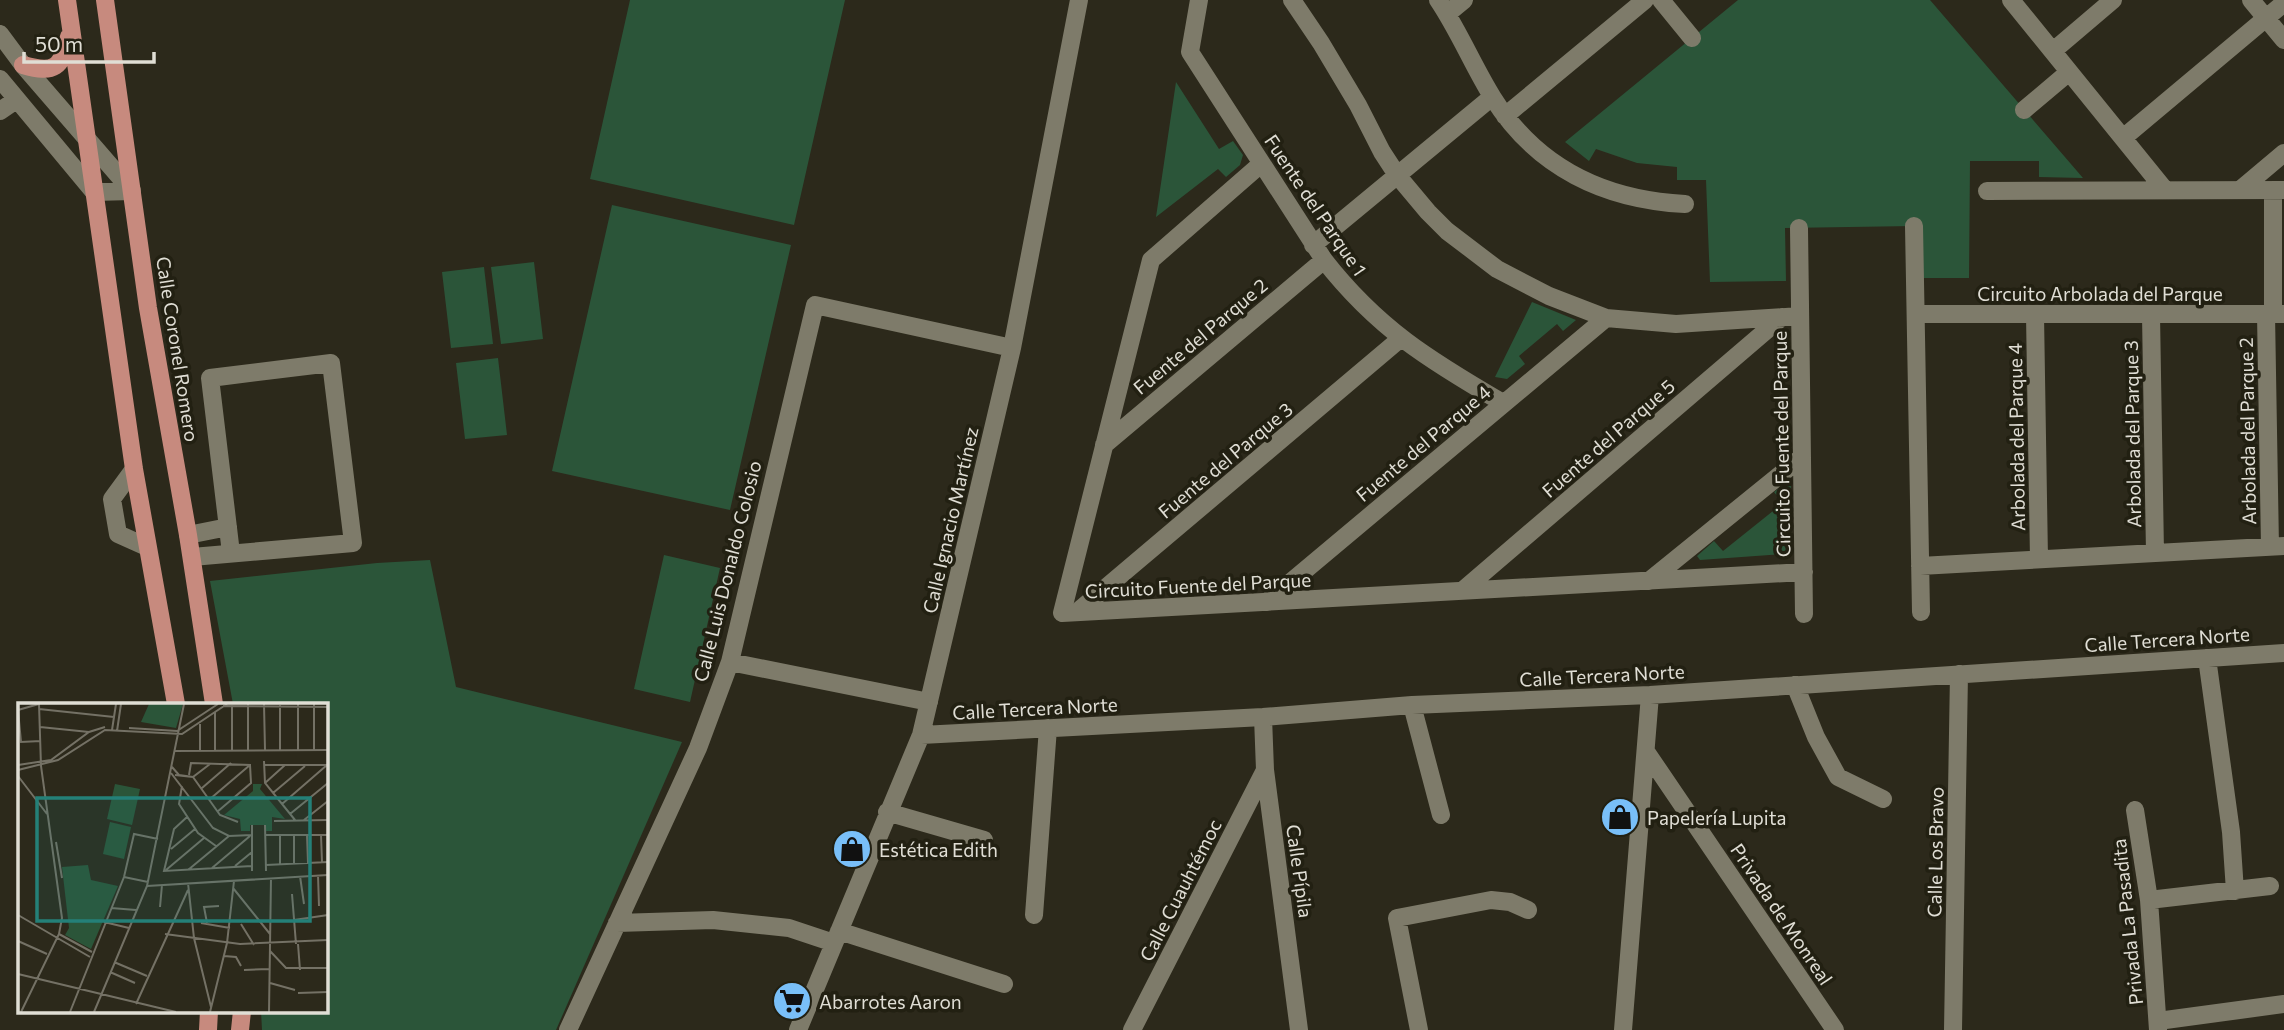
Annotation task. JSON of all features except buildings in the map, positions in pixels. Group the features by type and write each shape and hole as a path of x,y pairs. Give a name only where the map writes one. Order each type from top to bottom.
{"main road":[{"path":"67,0 134,468 176,703"},
{"name":"Calle Coronel Romero","path":"105,0 148,308 192,557 214,703"},
{"path":"23,65 42,71 55,68 63,57 71,30"},
{"path":"208,1030 209,1012"},
{"path":"240,1030 242,1012"}],"street":[{"name":"Calle Ignacio Martínez","path":"797,1030 921,735 1012,348 1079,0"},
{"name":"Fuente del Parque 1","path":"1199,0 1190,52 1318,252 1348,291 1400,339 1428,359 1503,403"},
{"name":"Circuito Fuente del Parque","path":"1292,0 1321,43 1397,175 1447,231 1486,262 1519,282 1606,318 1676,324 1800,316"},
{"path":"1464,0 1443,7 1492,97 1533,148 1572,175 1592,185 1639,198 1685,204"},
{"path":"1505,116 1645,0"},
{"path":"1661,0 1692,38"},
{"path":"2011,0 2165,190"},
{"path":"2053,51 2113,0"},
{"path":"2251,0 2284,40"},
{"path":"2123,138 2284,3"},
{"path":"0,34 23,65 132,191"},
{"path":"2024,110 2069,72"},
{"path":"0,79 94,192 132,191"},
{"name":"Fuente del Parque 2","path":"1104,445 1318,252 1397,175 1492,97"},
{"path":"0,111 16,100"},
{"path":"2240,190 2284,153"},
{"name":"Circuito Fuente del Parque","path":"1261,164 1151,260 1062,613 1804,572"},
{"path":"1987,191 2279,190"},
{"name":"Arbolada del Parque 2","path":"2277,547 2274,314 2279,190"},
{"path":"1914,226 1921,612"},
{"name":"Circuito Fuente del Parque","path":"1799,228 1804,614"},
{"name":"Calle Luis Donaldo Colosio","path":"568,1030 698,748 730,662 815,305 1012,348"},
{"name":"Circuito Arbolada del Parque","path":"1916,314 2274,314"},
{"name":"Arbolada del Parque 3","path":"2151,314 2155,553"},
{"name":"Arbolada del Parque 4","path":"2035,315 2039,559"},
{"name":"Fuente del Parque 5","path":"1462,591 1782,317"},
{"name":"Fuente del Parque 4","path":"1267,602 1606,318"},
{"name":"Fuente del Parque 3","path":"1077,612 1400,339"},
{"path":"192,557 353,543 331,363 209,378 231,553"},
{"path":"1649,581 1802,457"},
{"path":"134,468 112,499 118,534 147,547"},
{"path":"188,535 228,527"},
{"path":"1920,566 2277,547"},
{"name":"Calle Tercera Norte","path":"921,735 1263,717 1412,705 1650,695 2284,653"},
{"path":"2207,658 2231,832 2235,891"},
{"name":"Calle Tercera Norte","path":"730,662 929,702"},
{"name":"Calle Los Bravo","path":"1953,1030 1959,674"},
{"path":"1795,685 1816,737 1838,776 1882,799"},
{"path":"1623,1030 1650,695"},
{"path":"1412,705 1441,815"},
{"name":"Calle Pípila","path":"1263,717 1265,770 1299,1030"},
{"path":"1034,915 1048,728"},
{"name":"Privada de Monreal","path":"1647,753 1835,1030"},
{"name":"Calle Cuauhtémoc","path":"1132,1030 1265,770"},
{"name":"Privada La Pasadita","path":"2135,810 2149,900 2158,1025"},
{"path":"887,813 984,840"},
{"path":"2149,900 2270,886"},
{"path":"1419,1030 1397,918 1491,900 1510,902 1528,910"},
{"path":"617,923 713,920 789,928 836,937 1004,984"},
{"path":"2158,1025 2284,1004"}],"green space":[{"path":"630,0 845,0 794,225 590,179"},
{"path":"1738,0 1930,0 2083,178 2039,177 2039,161 1970,161 1969,278 1921,278 1914,226 1785,228 1786,281 1710,282 1706,180 1677,180 1677,167 1637,163 1596,149 1589,161 1565,142"},
{"path":"1176,82 1219,149 1233,141 1243,155 1240,165 1226,177 1218,169 1156,217"},
{"path":"612,205 791,245 730,510 552,471"},
{"path":"534,262 543,339 501,344 491,267"},
{"path":"484,267 493,344 451,348 442,272"},
{"path":"1532,302 1576,320 1563,331 1557,324 1519,356 1525,364 1507,379 1495,377"},
{"path":"498,358 507,435 465,439 456,363"},
{"path":"1787,482 1791,483 1790,550 1785,554 1700,560 1697,556 1714,541 1723,551 1783,503 1774,492"},
{"path":"664,555 720,568 690,702 634,689"},
{"path":"430,560 456,687 682,742 556,1030 262,1030 261,1012 327,1012 327,703 233,703 210,581"}],"place":[{"name":"Papelería Lupita","path":"1620,817"},
{"name":"Estética Edith","path":"852,849"},
{"name":"Abarrotes Aaron","path":"792,1001"}]}
